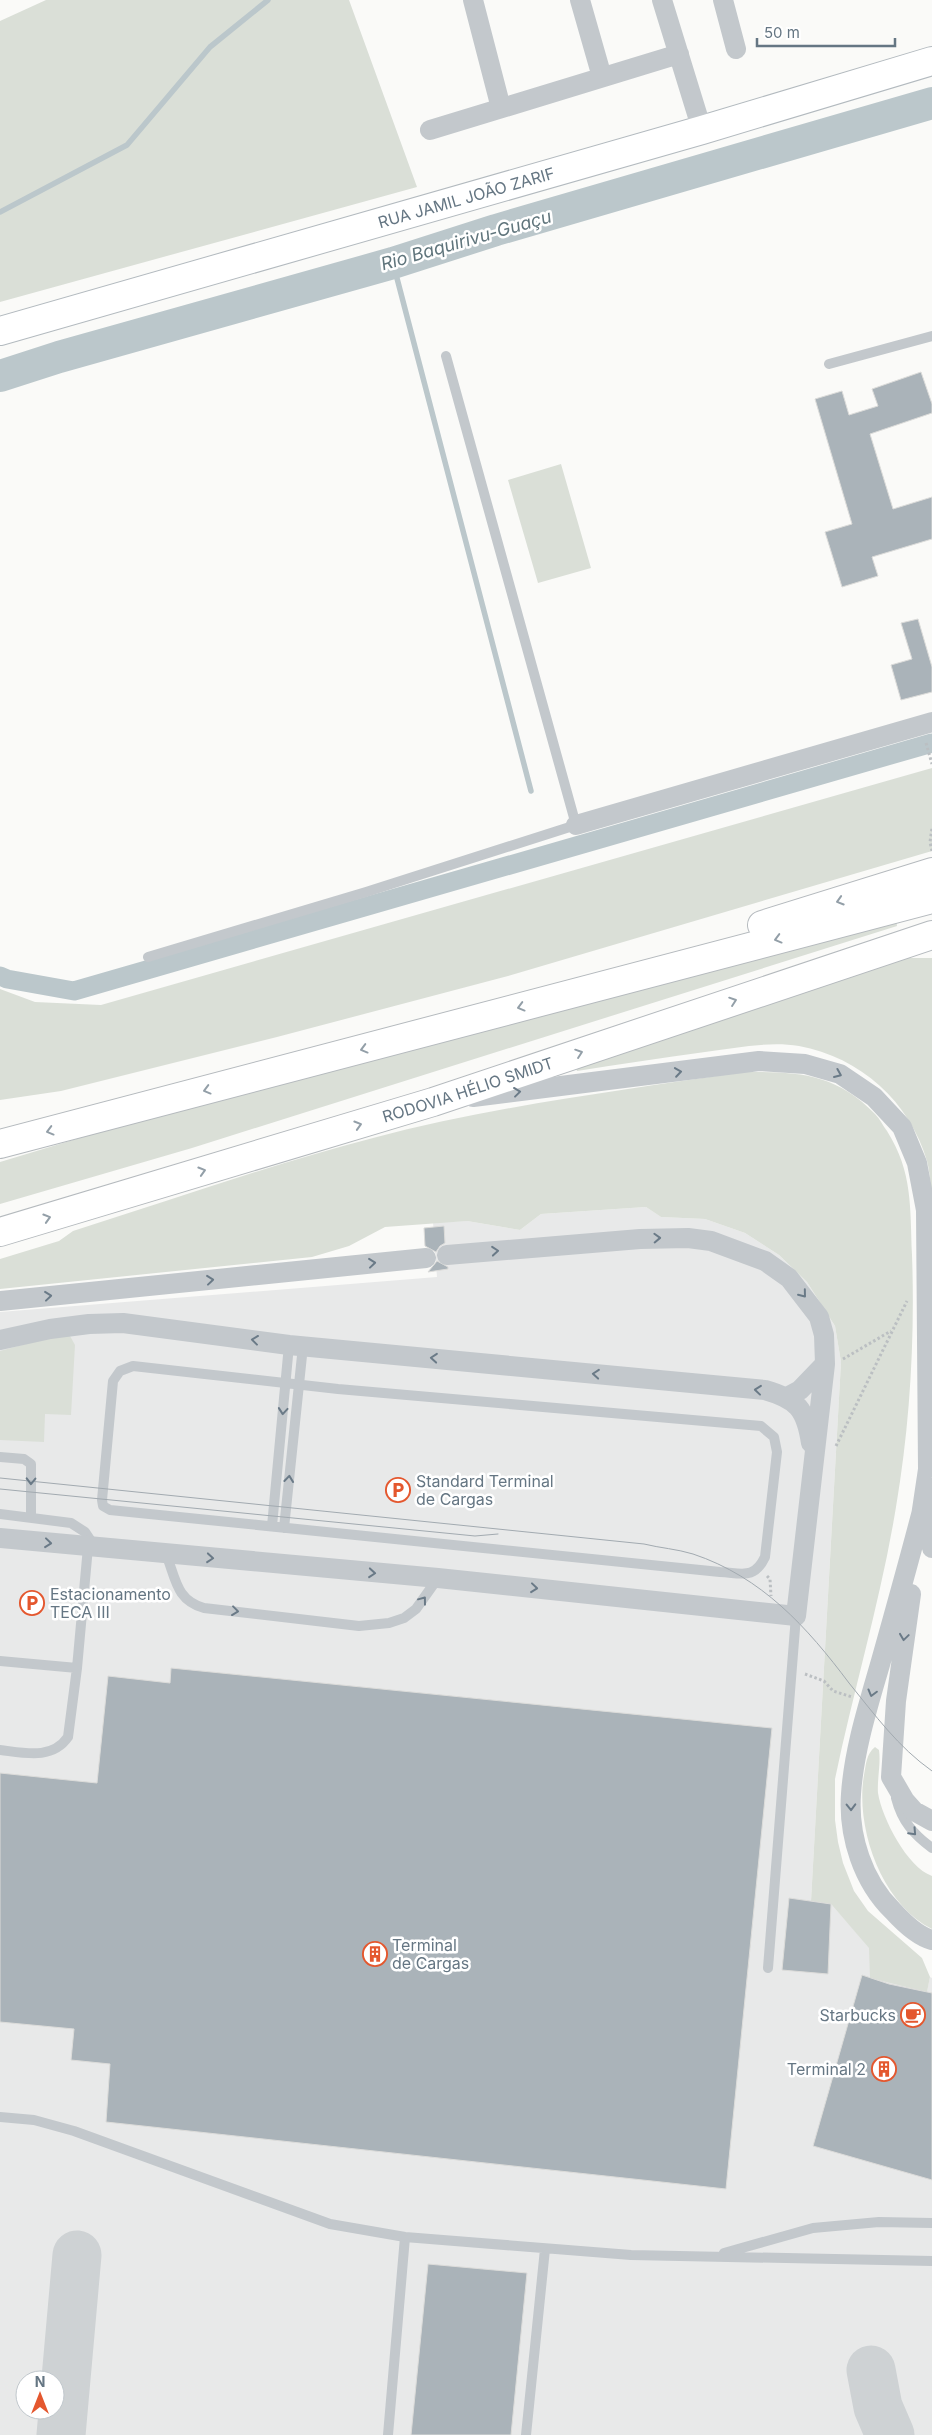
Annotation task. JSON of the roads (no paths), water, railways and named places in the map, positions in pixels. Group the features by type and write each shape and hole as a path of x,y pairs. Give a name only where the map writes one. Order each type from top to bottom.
{"main road":[{"name":"RUA JAMIL JOÃO ZARIF","path":"0,332 702,130 932,61"},
{"path":"890,898 932,872"},
{"path":"0,1144 568,994 635,965 890,898 932,899"},
{"name":"RODOVIA HÉLIO SMIDT","path":"0,1232 433,1102 932,934"},
{"path":"903,944 932,942"}],"street":[{"path":"473,0 501,108"},
{"path":"580,0 602,77"},
{"path":"662,0 702,130"},
{"path":"723,0 736,49"},
{"path":"430,130 678,54"},
{"path":"576,825 932,722"},
{"path":"433,1102 760,1061 805,1064 840,1074 874,1097 902,1127 917,1163 926,1210 927,1477 932,1548"},
{"path":"0,1538 438,1578 796,1616 824,1367 824,1335 819,1317 789,1278 765,1262 711,1240 688,1238 640,1239 446,1255"},
{"path":"0,1301 426,1258"},
{"path":"0,1340 50,1329 89,1324 123,1323 296,1345 765,1390 787,1397 806,1418 813,1459"},
{"path":"787,1397 800,1390 824,1367"},
{"path":"932,1444 896,1701 891,1777 905,1801 914,1811 932,1822"},
{"path":"922,1511 870,1700 851,1794 855,1840 871,1883 882,1901 902,1920 926,1939 932,1940"}],"lane":[{"path":"829,364 932,336"},
{"path":"148,957 410,879 576,825 446,356"},
{"path":"272,1526 285,1383 296,1345"},
{"path":"284,1528 300,1385 296,1345"},
{"path":"133,1366 300,1385 761,1426 774,1437 777,1452 765,1557 760,1568 750,1574 720,1572 110,1510 103,1506 113,1381 120,1371 133,1366"},
{"path":"0,1457 24,1459 30,1464 30,1516"},
{"path":"0,1514 30,1516 71,1523 79,1527 92,1547 68,1737 62,1745 44,1754 0,1750"},
{"path":"166,1554 182,1595 190,1604 204,1608 359,1626 389,1623 404,1618 416,1609 438,1578"},
{"path":"768,1968 796,1616"},
{"path":"0,1661 77,1668"},
{"path":"891,1777 904,1822 932,1848"},
{"path":"0,2116 34,2120 74,2131 330,2224 405,2236 631,2255 932,2261"},
{"path":"714,2256 813,2228 879,2222 932,2224"},
{"path":"388,2435 405,2236"},
{"path":"526,2435 546,2249"}],"waterway":[{"path":"0,212 127,145 210,47 268,0"},
{"name":"Rio Baquirivu-Guaçu","path":"0,376 59,357 393,263 496,230 932,103"},
{"path":"393,263 531,791"},
{"path":"0,976 7,979 74,991 932,743"}],"tram line":[{"path":"0,1478 644,1544 693,1554 741,1576 781,1606 817,1642 868,1707 908,1752 932,1771"},
{"path":"0,1489 475,1536 498,1534"}],"place":[{"name":"Standard Terminal de Cargas","path":"398,1490"},
{"name":"Estacionamento TECA III","path":"32,1603"},
{"name":"Terminal de Cargas","path":"375,1954"},
{"name":"Starbucks","path":"913,2015"},
{"name":"Terminal 2","path":"884,2069"}]}
